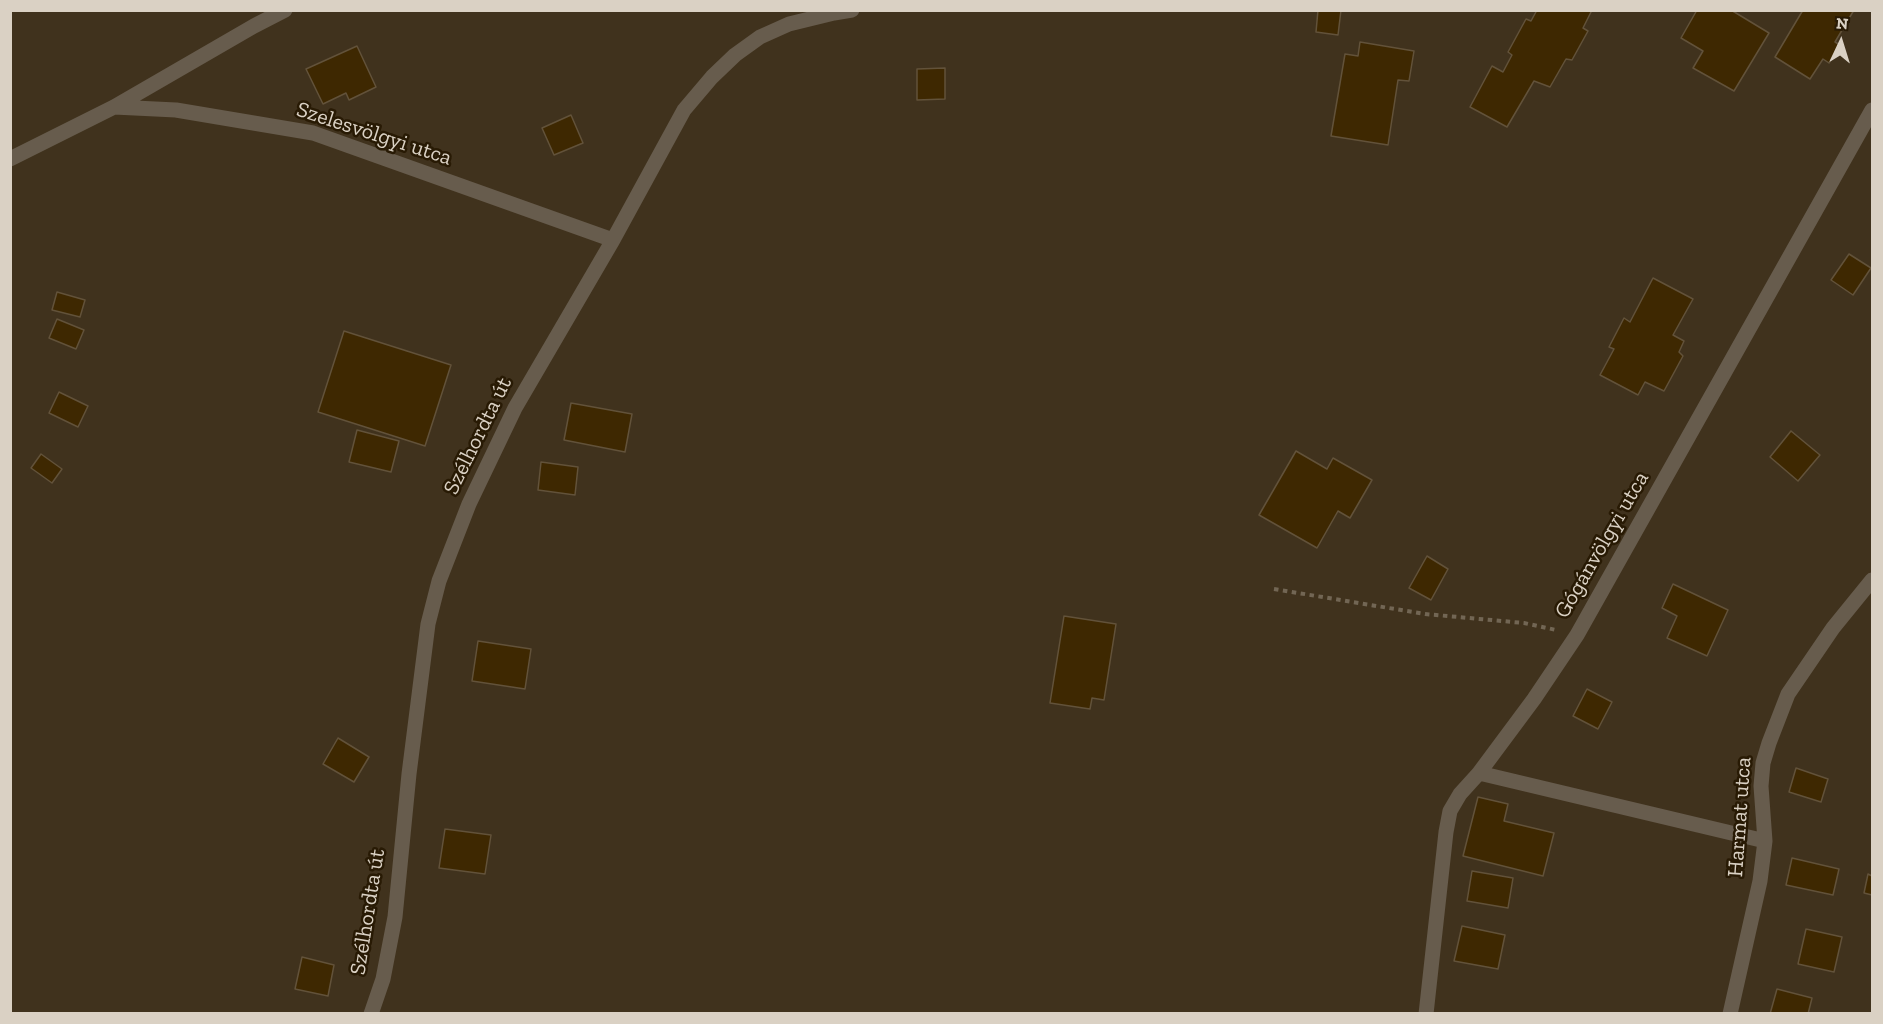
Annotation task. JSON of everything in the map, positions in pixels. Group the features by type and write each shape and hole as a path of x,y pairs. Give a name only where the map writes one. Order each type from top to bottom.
{"street":[{"path":"10,159 114,107 285,10"},
{"name":"Szélhordta út","path":"371,1014 383,979 395,917 409,774 428,624 439,581 469,504 514,408 613,240 684,110 712,77 735,55 760,38 789,24 852,10"},
{"name":"Szelesvölgyi utca","path":"114,107 177,110 313,134 613,240"},
{"name":"Gógánvölgyi utca","path":"1426,1014 1450,811 1460,794 1479,773 1534,699 1577,635 1872,110"},
{"name":"Harmat utca","path":"1730,1014 1760,880 1765,841 1761,786 1763,763 1769,743 1784,703 1794,685 1833,628 1872,580"},
{"path":"1479,773 1765,841"}],"path":[{"path":"1274,589 1425,614 1524,623 1577,635"}],"shaded area":[{"path":"11,11 1872,11 1872,1013 11,1013"}],"building":[{"path":"1318,10 1341,10 1338,35 1316,32"},
{"path":"1537,10 1592,10 1583,28 1588,31 1572,60 1566,59 1550,87 1534,81 1507,127 1470,107 1492,66 1503,72 1512,55 1508,52 1526,19 1531,21"},
{"path":"1697,10 1731,10 1769,33 1734,91 1693,68 1703,51 1681,38"},
{"path":"1803,10 1854,10 1835,42 1840,45 1829,63 1823,59 1810,79 1775,57"},
{"path":"1360,42 1414,51 1409,81 1398,80 1388,145 1331,136 1345,54 1358,56"},
{"path":"357,46 376,87 349,100 346,93 323,104 306,69"},
{"path":"945,68 945,99 917,100 917,69"},
{"path":"571,115 583,143 554,155 542,128"},
{"path":"1849,254 1871,268 1853,295 1831,280"},
{"path":"1653,278 1693,299 1673,335 1684,341 1679,352 1683,356 1664,391 1645,382 1638,395 1600,375 1614,349 1609,347 1624,318 1630,322"},
{"path":"57,292 85,300 80,317 52,310"},
{"path":"57,319 84,330 76,349 49,338"},
{"path":"344,331 451,365 425,446 318,412"},
{"path":"59,392 88,406 78,427 49,413"},
{"path":"571,403 632,414 625,452 564,440"},
{"path":"357,430 399,441 391,472 349,462"},
{"path":"1791,431 1820,455 1798,481 1770,457"},
{"path":"1296,451 1327,469 1333,458 1372,480 1350,518 1338,511 1317,548 1259,515"},
{"path":"41,454 62,469 52,483 31,468"},
{"path":"541,462 578,467 575,495 538,490"},
{"path":"1427,556 1448,569 1431,600 1409,588"},
{"path":"1673,584 1728,610 1707,656 1667,638 1677,616 1662,608"},
{"path":"1064,616 1116,624 1104,700 1092,698 1090,709 1050,703"},
{"path":"478,641 531,649 525,689 472,681"},
{"path":"1587,689 1612,702 1598,729 1573,716"},
{"path":"338,738 369,757 354,782 323,764"},
{"path":"1796,768 1828,779 1821,802 1789,792"},
{"path":"1478,797 1508,804 1504,821 1554,833 1543,876 1463,856"},
{"path":"445,829 491,835 485,874 439,868"},
{"path":"1792,858 1839,869 1833,895 1786,885"},
{"path":"1472,871 1513,878 1508,908 1467,901"},
{"path":"1868,874 1872,876 1872,895 1864,893"},
{"path":"1462,926 1505,935 1498,969 1454,961"},
{"path":"1806,929 1842,937 1834,972 1798,964"},
{"path":"302,957 334,965 328,996 295,989"},
{"path":"1777,989 1812,998 1808,1014 1770,1014"}]}
